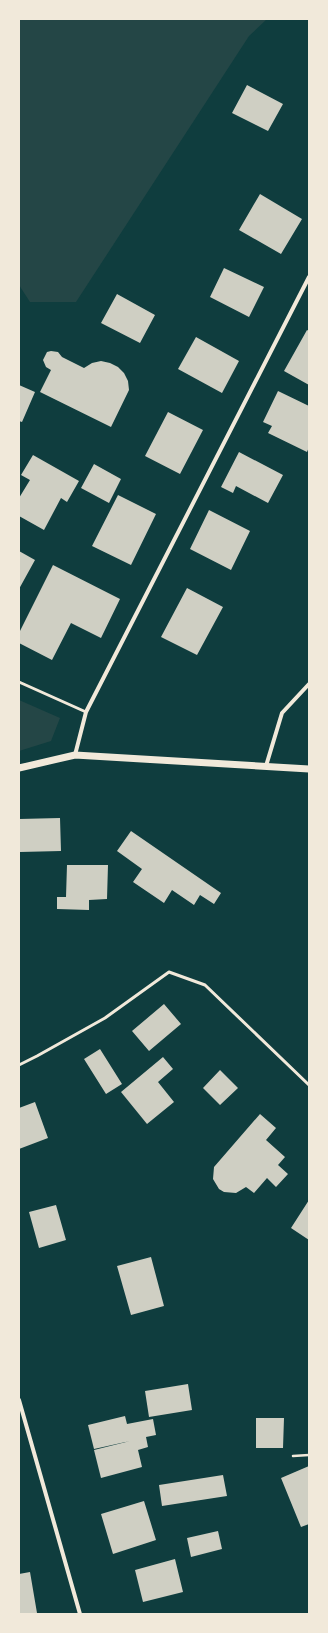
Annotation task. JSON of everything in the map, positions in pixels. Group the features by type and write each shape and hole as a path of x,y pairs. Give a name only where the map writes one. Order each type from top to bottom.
{"street":[{"path":"76,755 86,712 309,277"},
{"path":"266,766 282,713 309,684"},
{"path":"19,768 76,755 309,769"},
{"path":"19,1400 80,1614"}],"lane":[{"path":"19,682 86,712"},
{"path":"19,1065 105,1018 169,972 205,985 309,1085"}],"path":[{"path":"293,1456 309,1454"}],"shaded area":[{"path":"19,19 267,19 249,36 76,302 30,302 19,285"},
{"path":"19,700 60,718 51,741 19,751"}],"building":[{"path":"247,85 283,104 268,131 232,113"},
{"path":"260,194 302,219 281,254 239,230"},
{"path":"224,268 264,287 249,317 210,297"},
{"path":"117,294 155,315 140,343 101,323"},
{"path":"307,330 309,331 309,385 284,371"},
{"path":"196,337 239,361 222,393 178,369"},
{"path":"47,352 58,352 62,357 84,368 92,363 101,361 118,367 124,373 128,381 129,390 111,427 40,392 51,370 46,367 43,360"},
{"path":"19,385 35,392 22,422 19,421"},
{"path":"278,391 309,406 309,447 307,452 268,433 272,426 263,422"},
{"path":"168,412 203,430 180,474 145,456"},
{"path":"239,452 283,475 268,503 236,486 233,493 221,487"},
{"path":"33,455 79,481 67,502 61,498 44,530 19,516 19,498 30,480 21,475"},
{"path":"94,464 121,479 109,503 81,488"},
{"path":"118,495 156,514 131,565 92,546"},
{"path":"209,510 250,531 231,570 190,549"},
{"path":"19,551 35,560 19,589"},
{"path":"53,565 120,599 101,638 71,623 52,660 19,643 19,633"},
{"path":"187,588 223,607 197,655 161,637"},
{"path":"60,818 61,851 20,852 19,819"},
{"path":"131,831 221,893 214,904 200,895 194,905 172,890 164,903 133,882 142,869 117,851"},
{"path":"67,865 108,865 107,899 89,900 89,910 57,909 57,897 66,897"},
{"path":"164,1004 181,1024 149,1051 132,1031"},
{"path":"100,1049 122,1084 106,1094 84,1059"},
{"path":"163,1057 173,1069 158,1082 174,1102 147,1124 121,1092"},
{"path":"220,1070 238,1088 220,1105 203,1088"},
{"path":"35,1102 48,1138 19,1149 19,1108"},
{"path":"260,1114 276,1128 266,1140 285,1157 278,1165 288,1174 276,1187 267,1178 254,1193 246,1187 236,1193 224,1192 219,1189 213,1179 214,1167"},
{"path":"309,1200 309,1240 291,1228"},
{"path":"56,1205 66,1240 39,1248 29,1212"},
{"path":"151,1257 164,1306 131,1315 117,1266"},
{"path":"188,1384 192,1410 149,1417 145,1391"},
{"path":"125,1416 127,1424 153,1419 156,1435 146,1437 148,1447 138,1450 142,1467 101,1478 94,1450 130,1441 94,1449 88,1425"},
{"path":"256,1418 284,1418 283,1448 256,1448"},
{"path":"309,1466 309,1524 301,1527 281,1478"},
{"path":"223,1475 227,1496 162,1506 159,1485"},
{"path":"144,1501 156,1540 113,1554 101,1514"},
{"path":"218,1531 222,1549 191,1557 187,1538"},
{"path":"175,1559 183,1592 143,1602 135,1570"},
{"path":"30,1572 37,1613 19,1614 19,1574"}]}
